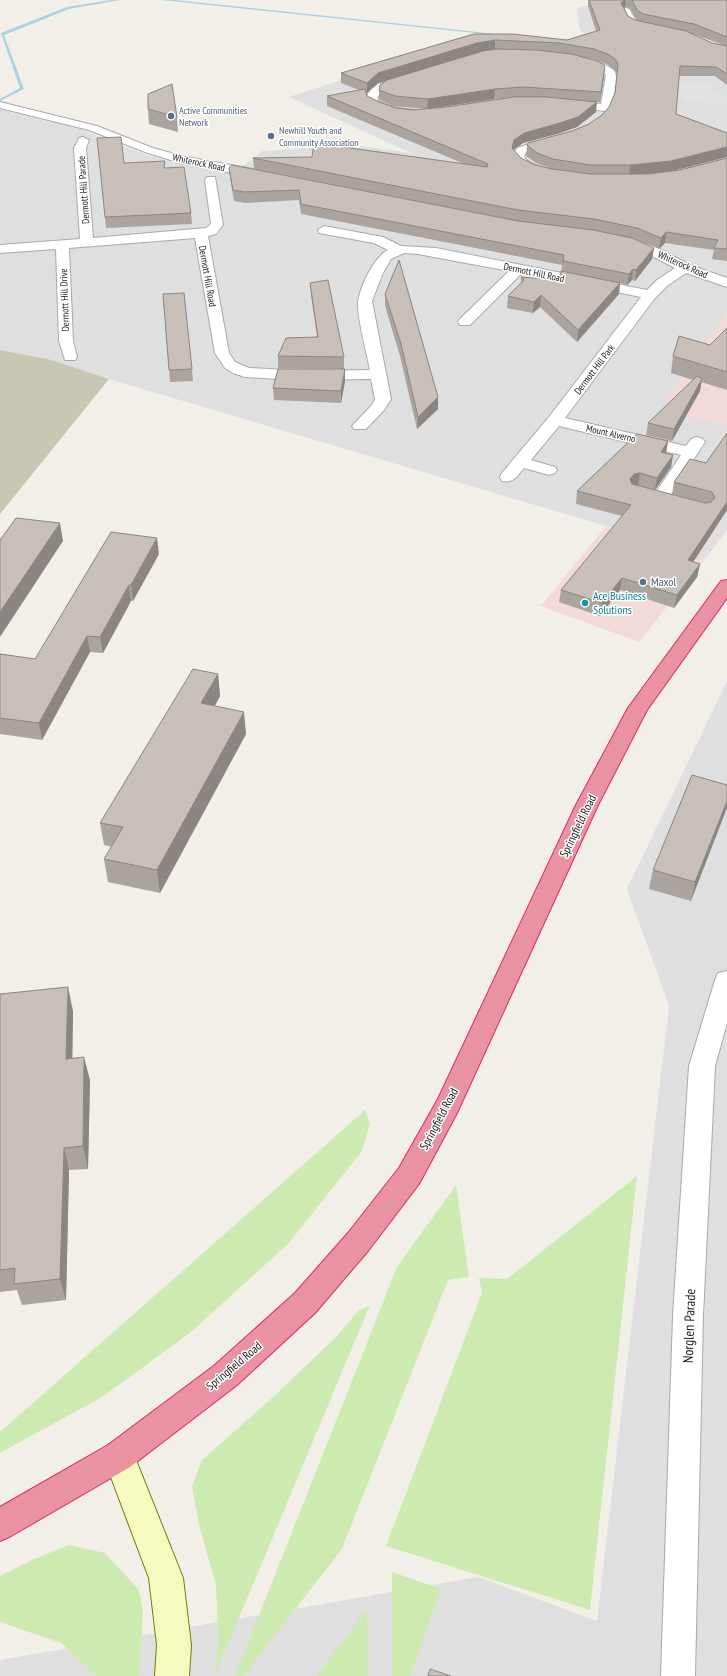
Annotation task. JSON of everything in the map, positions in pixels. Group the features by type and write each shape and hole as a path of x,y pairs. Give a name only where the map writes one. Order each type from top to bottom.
{"highway":[{"name":"Springfield Road","path":"0,1525 118,1456 226,1374 305,1303 358,1242 409,1176 448,1105 587,805 638,708 727,585"}],"street":[{"path":"626,11 634,24 660,31"},
{"path":"510,54 584,62 606,68 611,75 604,112 511,102 416,114 402,113 380,108 372,103 370,98 374,92 390,84 481,56 510,54"},
{"name":"Whiterock Road","path":"0,105 93,128 149,150 184,160 273,177"},
{"path":"550,174 533,170 521,163 518,157 521,150 570,135"},
{"name":"Dermott Hill Parade","path":"83,140 80,148 87,241"},
{"path":"201,234 211,231 217,224 211,180"},
{"name":"Dermott Hill Road","path":"324,230 378,240 399,250 419,249 650,295"},
{"name":"Dermott Hill Road","path":"0,249 87,241 201,234 222,352 225,361 231,366 243,372 273,375 305,376 379,374"},
{"name":"Whiterock Road","path":"610,239 642,247 685,268 727,283"},
{"name":"Dermott Hill Drive","path":"62,243 66,341 70,357"},
{"path":"360,426 382,403 383,399 366,315 365,301 384,256 399,250"},
{"name":"Dermott Hill Park","path":"508,477 555,420 650,295 662,283 685,268"},
{"path":"465,322 519,269"},
{"name":"Mount Alverno","path":"555,420 694,446 660,498"},
{"path":"521,462 549,470"},
{"name":"Norglen Parade","path":"678,1676 688,1316 702,1066 727,980"},
{"path":"118,1456 166,1578 174,1644 172,1676"}],"shaded area":[{"path":"588,0 685,0 727,8 727,312 665,401 688,416 727,424 727,530 706,558 606,526 109,379 48,359 0,350 0,109 75,127 149,156 235,172 262,151 355,145 411,153 289,97 476,36 621,50 580,31 577,8 589,5"},
{"path":"682,82 711,83 713,93 726,94 727,103 683,102 682,97 672,96 671,86 682,86"},
{"path":"727,312 727,424 688,416 665,401"},
{"path":"0,350 48,359 109,379 0,514"},
{"path":"606,526 706,558 639,642 541,606"},
{"path":"727,681 727,1676 0,1676 0,1660 478,1577 597,1621 669,1006 627,889"}],"green space":[{"path":"365,1110 370,1123 362,1151 288,1244 190,1333 102,1397 0,1453 0,1432"},
{"path":"637,1176 590,1610 386,1546 482,1293 479,1278 507,1279"},
{"path":"456,1185 469,1277 448,1280 342,1549 243,1676 235,1676 397,1267"},
{"path":"370,1306 216,1673 218,1635 216,1585 199,1525 192,1486 202,1460 271,1399 337,1336 359,1310"},
{"path":"69,1545 105,1553 139,1590 143,1613 139,1676 97,1676 61,1643 0,1622 0,1576 32,1560"},
{"path":"392,1572 441,1589 410,1676 392,1676"},
{"path":"367,1609 367,1676 317,1676"}],"building":[{"path":"589,0 624,0 621,3 628,16 635,20 686,31 712,43 727,46 727,74 716,67 680,66 676,114 727,133 727,147 671,161 630,165 590,165 553,159 537,153 527,145 528,143 572,131 589,124 602,115 609,107 615,93 618,65 616,60 608,54 594,49 559,43 495,40 477,43 378,73 367,83 341,73 474,34 513,34 567,40 600,30"},
{"path":"632,0 727,0 727,37 694,24 643,14 637,10"},
{"path":"496,49 537,50 571,54 598,61 605,66 601,92 524,87 495,89 428,99 395,96 379,90 380,85 387,80 483,51"},
{"path":"172,84 177,117 148,109 148,94"},
{"path":"365,89 367,96 379,102 396,108 412,110 446,107 514,97 546,97 597,102 578,117 524,133 514,140 512,148 521,158 535,165 552,169 591,174 648,174 680,170 727,158 727,249 714,248 718,240 666,232 661,238 637,228 594,219 518,210 253,158 312,157 314,143 487,167 488,164 327,96"},
{"path":"121,137 124,163 165,161 164,168 184,167 191,213 105,217 97,138"},
{"path":"232,165 518,221 593,230 632,238 654,248 636,270 633,269 629,274 563,261 564,255 301,204 299,190 244,192 233,190 229,168"},
{"path":"399,260 438,397 418,417 401,344 385,294"},
{"path":"561,271 620,283 578,330 541,295 534,302 508,296 524,280 521,277 560,280"},
{"path":"328,280 344,357 278,356 286,338 318,337 310,283"},
{"path":"184,293 192,369 169,370 163,294"},
{"path":"727,328 727,372 673,356 679,336 710,345"},
{"path":"278,369 345,369 341,391 273,388"},
{"path":"697,376 702,379 674,429 648,423"},
{"path":"727,433 727,502 688,560 700,564 677,595 622,578 602,603 561,590 631,505 577,491 637,434 668,441 661,452 673,455 657,478 640,473 634,474 630,479 632,484 705,503 711,502 715,498 712,492 674,482 690,459 706,463"},
{"path":"16,518 60,523 0,612 0,540"},
{"path":"111,532 157,538 100,637 87,636 39,723 0,718 0,654 35,659"},
{"path":"193,669 218,674 201,703 244,712 157,870 104,859 123,827 100,823"},
{"path":"692,775 727,785 727,801 695,882 653,870"},
{"path":"68,987 66,1059 84,1057 83,1146 64,1148 60,1279 14,1284 15,1268 0,1270 0,994"},
{"path":"430,1669 451,1676 428,1676"}],"waterway":[{"path":"1,100 22,89 2,34 68,8 118,0"},
{"path":"164,0 494,34"}],"place":[{"name":"Active Communities Network","path":"171,116"},
{"name":"Newhill Youth and Community Association","path":"271,136"},
{"name":"Maxol","path":"643,582"},
{"name":"Ace Business Solutions","path":"585,603"}]}
